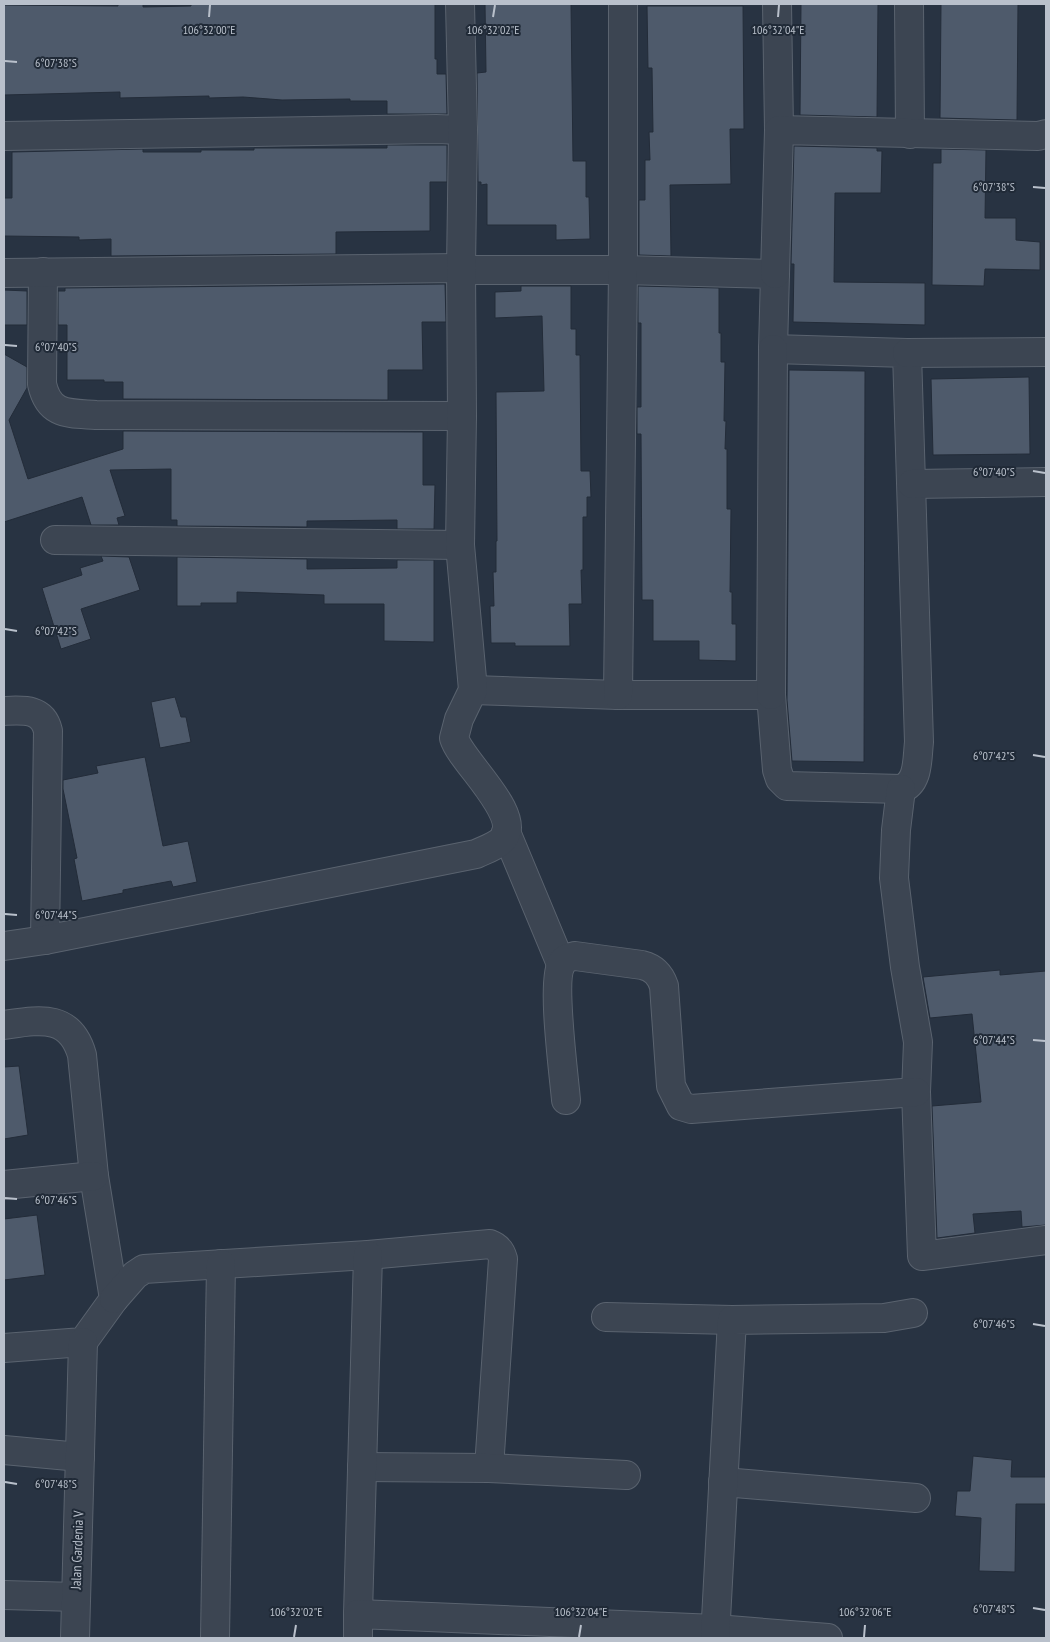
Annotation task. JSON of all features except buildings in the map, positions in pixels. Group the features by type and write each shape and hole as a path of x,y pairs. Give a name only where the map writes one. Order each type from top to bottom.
{"street":[{"path":"4,946 45,940 476,854 500,841 506,832 507,824 503,810 454,738 459,719 473,690 460,545 463,130 460,4"},
{"path":"618,695 623,270 623,4"},
{"path":"777,4 779,130 773,349 771,696 777,770 780,779 787,786 901,789 907,787 914,777 919,742 907,354"},
{"path":"909,4 910,134"},
{"path":"4,136 463,130"},
{"path":"779,130 1038,136 1046,134"},
{"path":"4,273 461,268 473,270 623,270 775,274"},
{"path":"43,272 42,384 45,396 50,403 66,413 96,415 462,416"},
{"path":"773,349 907,354 1046,352"},
{"path":"912,484 1046,482"},
{"path":"55,540 460,545"},
{"path":"473,690 618,695 771,696"},
{"path":"4,711 26,711 40,715 48,731 45,940"},
{"path":"901,789 896,830 894,878 905,967 918,1042 916,1092 922,1256 1046,1240"},
{"path":"506,832 561,964"},
{"path":"566,1100 556,987 561,964 568,957 575,956 651,967 661,977 664,986 670,1086 681,1106 691,1109 916,1092"},
{"path":"4,1025 32,1021 52,1022 68,1029 76,1040 82,1055 94,1176 114,1299"},
{"path":"4,1185 94,1176"},
{"path":"4,1348 83,1342 114,1299 135,1275 144,1269 368,1255 490,1244 500,1250 503,1259 489,1468"},
{"path":"368,1255 358,1626 828,1638"},
{"path":"216,1638 221,1264"},
{"path":"606,1317 732,1320 884,1318 913,1313"},
{"path":"716,1634 732,1320"},
{"name":"Jalan Gardenia V","path":"74,1638 83,1342"},
{"path":"4,1450 80,1457"},
{"path":"362,1467 489,1468 626,1476"},
{"path":"723,1482 916,1498"},
{"path":"4,1595 76,1597"}]}
